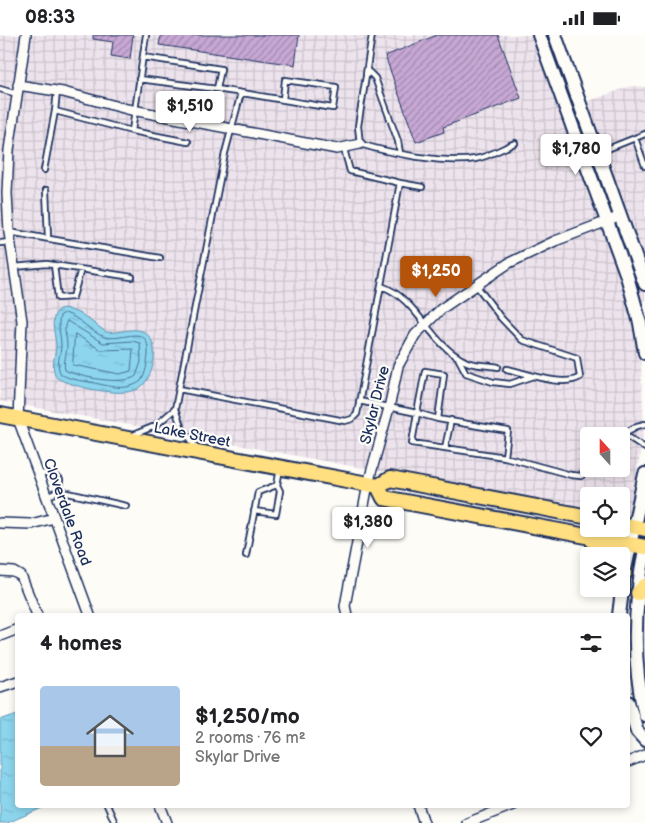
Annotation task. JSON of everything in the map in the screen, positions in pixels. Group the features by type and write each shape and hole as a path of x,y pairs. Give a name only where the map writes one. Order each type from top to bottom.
{"main road":[{"path":"539,35 631,290 645,353"},
{"path":"555,35 645,284"},
{"name":"Lake Street","path":"0,415 373,485 390,479 580,515"},
{"path":"630,548 645,474"},
{"name":"Lake Street","path":"373,485 384,498 573,532 645,548"},
{"path":"573,532 605,547"},
{"path":"645,548 641,589 640,674 645,715"},
{"path":"619,613 621,597"},
{"path":"630,709 636,731 645,740"}],"street":[{"path":"18,419 22,321 9,232 8,164 26,35"},
{"path":"18,89 57,91 135,110 344,149 360,144"},
{"name":"Skylar Drive","path":"346,613 345,606 398,366 414,335 440,309 509,263 554,241 621,216"},
{"name":"Cloverdale Road","path":"18,419 89,613"},
{"path":"0,522 31,524 54,518"},
{"path":"0,571 14,572 21,576 36,613"},
{"path":"0,636 15,630"},
{"path":"0,687 15,682"},
{"path":"630,761 645,755"},
{"path":"161,808 167,823"},
{"path":"419,808 424,823"},
{"path":"467,823 505,808"}],"lane":[{"path":"132,131 146,35"},
{"path":"372,35 358,127 360,144 434,159 476,159 515,143"},
{"path":"143,57 220,69 217,89"},
{"path":"366,76 369,73 375,78 398,141 400,153"},
{"path":"139,79 217,89 283,100 333,108 336,87 285,80 283,100"},
{"path":"0,89 18,89"},
{"path":"44,170 57,91"},
{"path":"200,453 181,426 175,409 241,93"},
{"path":"55,111 132,131 188,142"},
{"path":"598,153 645,134"},
{"path":"635,138 645,166"},
{"path":"344,149 350,171 422,187"},
{"path":"179,389 345,421 352,419 356,413 359,401 400,183"},
{"path":"46,190 48,238"},
{"path":"9,232 160,258"},
{"path":"0,243 11,242"},
{"path":"14,267 54,265 132,277"},
{"path":"54,265 58,299 73,297 81,269"},
{"path":"476,284 501,318 522,340 577,358 580,377 573,382 562,381 506,369"},
{"path":"631,290 645,284"},
{"path":"381,286 400,295 442,345 468,362 498,367"},
{"path":"457,355 466,373 493,382 510,384 535,376"},
{"path":"438,419 444,374 425,371 412,443 505,457 580,476"},
{"path":"359,401 438,419 451,420 465,426 485,426 508,431 505,457"},
{"path":"124,439 155,426 175,409"},
{"path":"445,448 451,420"},
{"path":"630,430 645,424"},
{"path":"475,431 476,425"},
{"path":"484,433 485,426"},
{"path":"494,435 495,428"},
{"path":"630,440 645,448"},
{"path":"460,450 462,443"},
{"path":"471,452 472,445"},
{"path":"480,453 481,446"},
{"path":"491,455 492,448"},
{"path":"254,511 276,514 280,491 277,485 280,468"},
{"path":"38,474 53,473 57,475 61,486 59,491"},
{"path":"246,555 258,492 277,485"},
{"path":"46,497 59,491 126,506"},
{"path":"108,808 114,823"}],"shaded area":[{"path":"0,35 561,35 586,102 631,86 645,87 645,300 629,306 641,364 644,429 630,517 630,487 580,487 580,508 0,401"},
{"path":"645,595 645,686 641,658"}],"green space":[{"path":"545,35 549,35 600,178 576,121"}],"water":[{"path":"65,308 81,314 106,332 140,330 150,337 153,344 154,361 152,370 144,384 138,389 131,391 109,392 85,388 57,378 53,367 56,347 53,322 59,309"},
{"path":"15,715 15,808 42,808 7,823 0,823 0,720"}],"building":[{"path":"93,35 133,35 130,59 111,56 113,42 93,39"},
{"path":"161,35 299,35 295,65 159,45"},
{"path":"437,35 498,35 521,98 443,127 444,132 416,142 385,56"}]}
